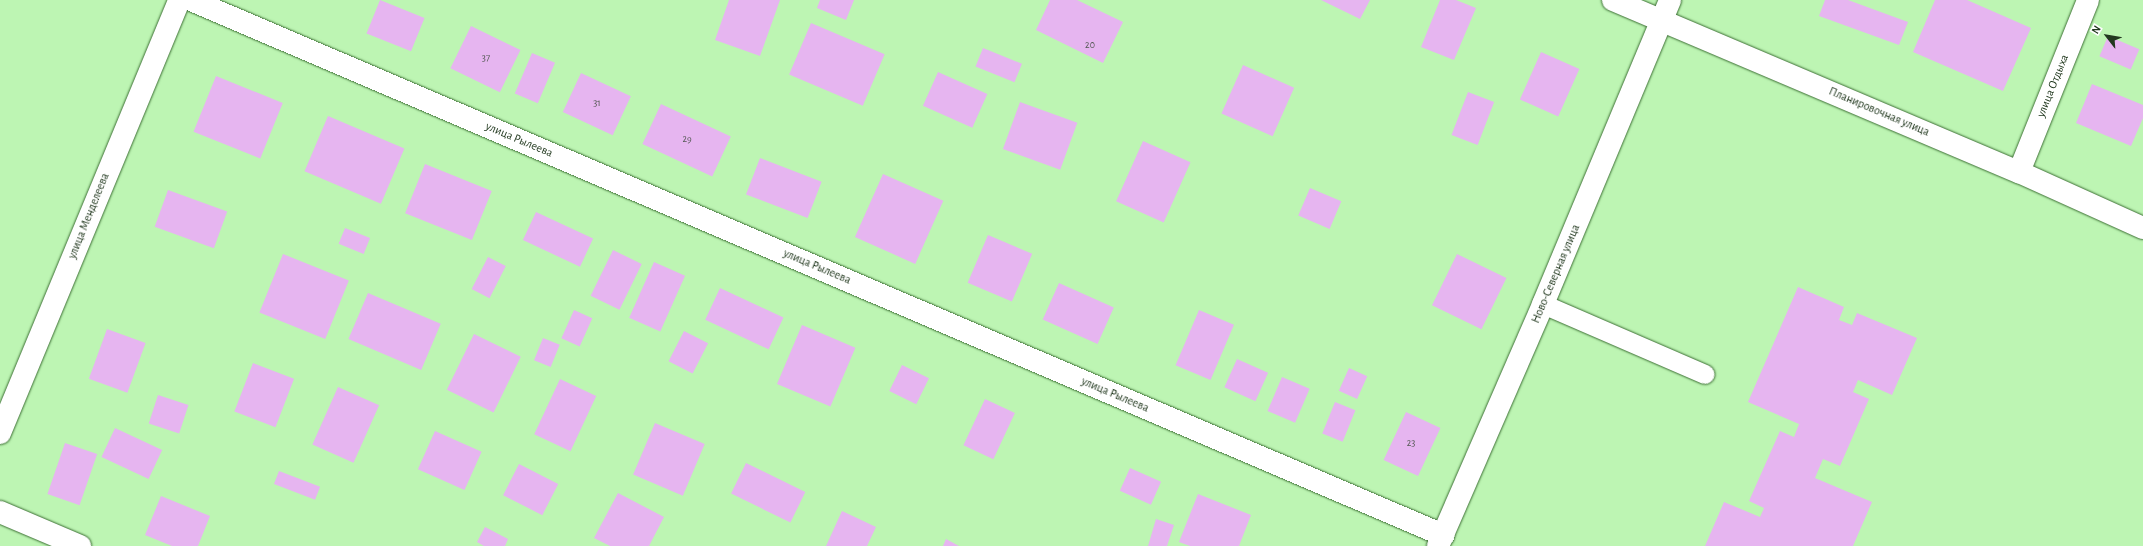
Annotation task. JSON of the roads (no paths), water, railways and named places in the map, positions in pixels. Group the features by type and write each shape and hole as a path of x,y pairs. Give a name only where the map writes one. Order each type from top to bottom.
{"street":[{"name":"улица Менделеева","path":"0,433 179,0"},
{"name":"улица Рылеева","path":"191,0 1440,540"},
{"name":"Планировочная улица","path":"1613,0 1666,10 2143,228"},
{"name":"улица Отдыха","path":"2019,172 2088,0"},
{"name":"Ново-Северная улица","path":"1440,540 1543,304 1666,10"},
{"path":"0,512 80,546"}],"lane":[{"path":"1543,304 1705,374"}]}
